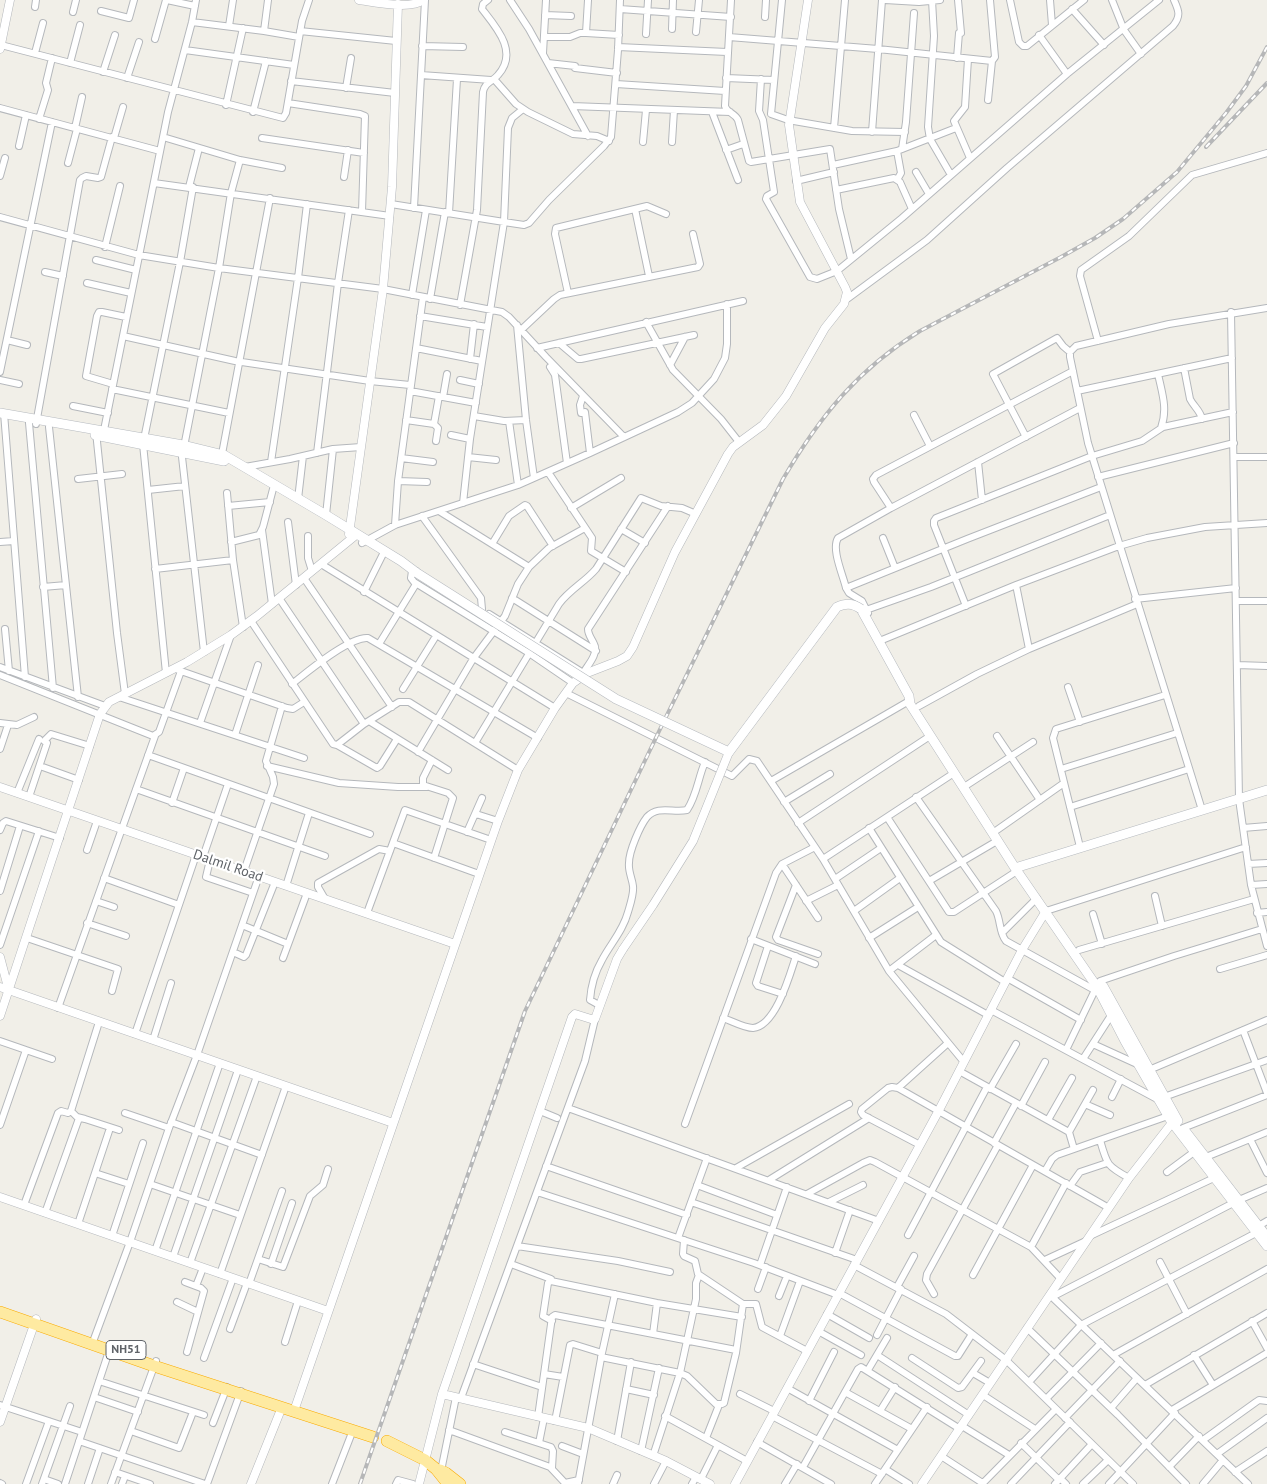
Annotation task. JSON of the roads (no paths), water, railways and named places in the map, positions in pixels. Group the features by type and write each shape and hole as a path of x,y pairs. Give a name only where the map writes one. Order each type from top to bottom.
{"highway":[{"name":"NH51","path":"0,1306 35,1321 110,1348 373,1437"},
{"name":"NH51","path":"0,1312 94,1339 110,1348"},
{"path":"387,1441 425,1460 460,1484"},
{"path":"438,1470 448,1484"}],"main road":[{"path":"2,415 183,449 222,454 326,515 398,565 413,571 616,699 729,752 837,607 850,603 864,610 930,736 997,841 1100,981 1149,1070 1172,1119 1214,1178 1267,1237"},
{"path":"34,422 49,427 99,433"},
{"path":"183,449 223,460 352,534"},
{"path":"910,698 918,706 996,830 1036,898 1048,910 1112,1014 1138,1064 1161,1098"},
{"path":"1018,868 1080,847 1267,790"},
{"path":"1172,1119 1183,1128 1206,1157 1236,1202"},
{"path":"1259,1227 1267,1246"}],"street":[{"path":"10,0 0,47 35,53 226,105 282,118 286,113 300,34 309,0"},
{"path":"73,12 76,0"},
{"path":"101,11 129,18 134,0"},
{"path":"122,695 101,477 99,433 108,413 160,151 195,3 166,0 155,39"},
{"path":"229,26 233,0"},
{"path":"264,31 268,0"},
{"path":"361,0 419,3 424,0"},
{"path":"414,208 422,75 424,0"},
{"path":"460,305 476,218 483,92 486,85 502,69 506,53 504,38 482,9 483,4 488,0"},
{"path":"543,54 546,0"},
{"path":"586,33 588,0"},
{"path":"391,204 504,222 529,223 549,200 609,141 612,130 617,73 620,0"},
{"path":"646,34 648,0"},
{"path":"672,29 673,0"},
{"path":"696,32 699,0"},
{"path":"731,0 725,106 738,120 749,161 829,148 836,190 852,259"},
{"path":"764,17 766,0"},
{"path":"782,0 771,114 788,120 834,128 872,132 904,132"},
{"path":"808,0 788,120 792,154 800,202 845,287 847,299"},
{"path":"834,128 845,0"},
{"path":"872,132 883,0 940,0"},
{"path":"932,0 934,36 928,127 930,139 951,175"},
{"path":"957,58 960,33 958,0"},
{"path":"988,100 992,61 996,57 990,0"},
{"path":"1010,0 1012,16 1020,45 1027,46 1084,0"},
{"path":"1050,0 1052,25"},
{"path":"1112,0 1124,30 1141,54"},
{"path":"761,79 759,111 763,120 774,192 767,196 766,199 810,277 817,279 837,271 852,259 1068,74 1159,0"},
{"path":"294,1411 498,821 518,770 555,708 573,683 584,674 627,656 633,647 675,552 728,454 739,442 759,429 775,413 825,328 847,299 927,240 1007,168 1173,26 1178,21 1179,10 1174,0"},
{"path":"513,2 588,136"},
{"path":"0,1016 100,714 105,706 122,695 166,673 178,670 231,635 296,585 352,534 361,448 383,289 391,204 395,93 395,3"},
{"path":"620,9 731,17"},
{"path":"1072,9 1104,46"},
{"path":"897,180 902,173 900,150 904,132 914,13"},
{"path":"545,16 571,16"},
{"path":"192,22 264,31 396,41"},
{"path":"35,53 43,23"},
{"path":"70,63 80,25"},
{"path":"226,105 242,28"},
{"path":"544,37 570,37 580,33 619,35"},
{"path":"103,72 115,35"},
{"path":"1039,35 1068,74"},
{"path":"729,36 878,48 992,61"},
{"path":"127,78 139,42"},
{"path":"422,46 463,47"},
{"path":"618,47 727,52"},
{"path":"185,50 294,65"},
{"path":"40,119 48,90 46,83 52,58"},
{"path":"346,88 351,58"},
{"path":"968,59 965,107 954,118 954,123 970,158"},
{"path":"253,112 266,62"},
{"path":"548,63 617,73"},
{"path":"422,75 457,79 493,79 523,109 573,134 597,136 609,141"},
{"path":"726,78 774,80"},
{"path":"430,299 447,213 457,79"},
{"path":"291,81 395,93"},
{"path":"616,84 725,91"},
{"path":"68,163 82,98"},
{"path":"288,103 363,114 366,119 362,212"},
{"path":"572,106 730,112"},
{"path":"53,688 44,587 34,422 80,180 86,176 101,177 123,107"},
{"path":"0,108 160,151"},
{"path":"463,504 470,439 504,222 508,128 512,118 523,109"},
{"path":"643,142 646,110"},
{"path":"672,142 674,110"},
{"path":"712,112 738,180"},
{"path":"19,146 26,115"},
{"path":"0,372 52,122"},
{"path":"796,181 900,150 956,128"},
{"path":"163,137 240,160 282,168"},
{"path":"262,138 364,153"},
{"path":"726,150 743,144"},
{"path":"166,673 143,441 180,262 199,148"},
{"path":"344,177 348,150"},
{"path":"1098,341 1080,276 1081,270 1129,236 1192,175 1267,153"},
{"path":"0,176 5,158"},
{"path":"204,652 185,486 183,449 219,268 231,193 240,160"},
{"path":"916,172 929,194"},
{"path":"836,190 892,178 897,180 912,209"},
{"path":"154,183 390,216"},
{"path":"105,247 120,186"},
{"path":"222,454 270,198"},
{"path":"271,462 298,278 306,204"},
{"path":"568,292 555,234 556,228 650,206 666,214"},
{"path":"635,209 649,276"},
{"path":"317,453 349,210"},
{"path":"412,295 426,210"},
{"path":"0,217 139,255 219,268 383,289 506,314 624,437"},
{"path":"519,328 554,299 568,292 699,266 693,234"},
{"path":"96,260 136,270"},
{"path":"45,272 63,276"},
{"path":"87,283 131,293"},
{"path":"395,525 398,480 423,298"},
{"path":"537,348 743,301"},
{"path":"364,542 395,525 518,485 678,412 699,398 714,379 725,358 727,304"},
{"path":"1202,810 1098,477 1080,408 1070,352 1076,346 1169,324 1231,312 1267,308"},
{"path":"126,317 99,312 86,376 152,397 230,413"},
{"path":"1231,312 1238,799 1251,885 1267,946"},
{"path":"420,316 487,327"},
{"path":"646,322 670,365 699,398 721,419 739,442"},
{"path":"470,359 474,324"},
{"path":"519,328 526,420 534,478"},
{"path":"0,335 27,345"},
{"path":"559,343 581,360 694,335"},
{"path":"123,336 240,362 370,381 476,403"},
{"path":"670,365 685,337"},
{"path":"1026,437 994,376 994,372 1057,338 1070,352"},
{"path":"416,348 482,362"},
{"path":"1077,391 1232,358"},
{"path":"547,363 555,375 567,463"},
{"path":"1184,368 1190,399 1192,404 1199,410 1202,419"},
{"path":"890,508 874,482 874,477 1073,370"},
{"path":"434,424 447,374"},
{"path":"1158,374 1165,407 1164,421 1161,428"},
{"path":"0,380 19,384"},
{"path":"460,380 479,384"},
{"path":"584,396 580,405 590,453"},
{"path":"73,406 108,413"},
{"path":"771,781 910,698 882,640 864,610 862,601 849,593 846,588 835,550 838,538 890,508 1080,408"},
{"path":"966,606 934,526 936,518 1092,456 1142,441 1161,428 1233,412"},
{"path":"2,415 25,677"},
{"path":"914,415 930,446"},
{"path":"474,416 492,420 526,420"},
{"path":"406,420 434,424 438,428 436,441"},
{"path":"509,421 518,485"},
{"path":"49,427 78,697"},
{"path":"451,436 470,439"},
{"path":"1098,477 1234,443"},
{"path":"245,466 333,449 361,448"},
{"path":"326,515 333,449"},
{"path":"298,499 304,456"},
{"path":"468,457 496,460"},
{"path":"1234,457 1267,457"},
{"path":"401,458 433,462"},
{"path":"978,462 982,500"},
{"path":"548,472 592,539 591,551 626,572"},
{"path":"78,479 122,474"},
{"path":"571,508 621,478"},
{"path":"398,480 427,482"},
{"path":"148,490 185,486"},
{"path":"846,588 1101,487"},
{"path":"272,604 262,530 273,489"},
{"path":"227,493 242,627"},
{"path":"475,743 563,598 590,576 641,498 657,505 682,508 696,514"},
{"path":"228,506 270,502"},
{"path":"492,544 509,516 524,505 527,506 553,546"},
{"path":"584,674 596,651 596,646 588,633 588,629 668,506"},
{"path":"439,511 529,566"},
{"path":"864,610 955,577 1110,515"},
{"path":"422,516 481,598 482,609"},
{"path":"288,522 296,585"},
{"path":"882,640 1016,585 1119,546 1176,531 1235,524 1267,523"},
{"path":"418,752 474,659 508,610 518,584 529,566 553,546 585,528"},
{"path":"621,529 644,543"},
{"path":"231,542 256,536 262,530"},
{"path":"308,536 308,558 312,571"},
{"path":"882,538 895,568"},
{"path":"0,542 14,541"},
{"path":"364,592 384,554"},
{"path":"155,569 233,560"},
{"path":"321,564 555,708"},
{"path":"573,683 529,653 416,584 411,578 413,571 423,572 584,674"},
{"path":"304,578 392,707"},
{"path":"379,644 416,584"},
{"path":"44,587 66,585"},
{"path":"1016,585 1029,649"},
{"path":"918,706 977,674 1029,649 1136,602 1236,588"},
{"path":"279,598 322,662 367,723 397,738 448,770"},
{"path":"512,598 596,651"},
{"path":"1236,601 1267,601"},
{"path":"251,621 331,743 377,768 397,738"},
{"path":"5,629 9,671"},
{"path":"200,723 231,635"},
{"path":"403,689 436,636"},
{"path":"292,684 349,643 368,638 538,738"},
{"path":"235,735 258,665"},
{"path":"1237,665 1267,666"},
{"path":"0,667 105,706"},
{"path":"178,670 291,709 304,702"},
{"path":"58,1008 148,755 167,712 178,670"},
{"path":"0,675 155,736"},
{"path":"1068,687 1080,722"},
{"path":"566,693 732,776 749,759 755,759 823,859 889,971 964,1062"},
{"path":"122,695 304,758"},
{"path":"1080,847 1053,735 1056,729 1166,695"},
{"path":"337,745 399,702 409,702 518,770"},
{"path":"244,871 274,781 267,766 267,755 282,706"},
{"path":"0,724 17,725 34,717"},
{"path":"0,749 8,725"},
{"path":"1061,770 1177,733"},
{"path":"17,793 43,741 51,734 90,746"},
{"path":"798,823 930,736"},
{"path":"997,736 1040,800"},
{"path":"29,798 40,766 43,741"},
{"path":"967,785 1033,742"},
{"path":"438,1470 458,1398 473,1364 568,1108 585,1061 599,1005 617,959 653,906 693,841 729,752"},
{"path":"148,755 370,834"},
{"path":"427,787 423,785 423,778 432,760"},
{"path":"599,1005 590,1000 591,986 602,960 621,931 628,913 633,888 628,865 630,853 646,818 654,811 678,812 687,810 693,802 705,762"},
{"path":"40,766 79,780"},
{"path":"267,766 339,783 427,787 451,794 452,802 434,858"},
{"path":"172,803 184,768"},
{"path":"1070,807 1189,769"},
{"path":"823,859 954,773"},
{"path":"784,802 830,774"},
{"path":"996,830 1064,783"},
{"path":"135,1034 179,906 203,857 228,784"},
{"name":"Dalmil Road","path":"0,787 455,944"},
{"path":"136,790 325,856"},
{"path":"916,797 999,916 1002,933 1006,941 1098,992 1066,1050"},
{"path":"468,832 482,798"},
{"path":"367,913 405,810 492,840"},
{"path":"286,886 309,813"},
{"path":"476,814 498,821"},
{"path":"887,817 949,912 954,912 1018,868"},
{"path":"87,850 98,821"},
{"path":"0,830 4,822 60,838"},
{"path":"0,891 20,826"},
{"path":"1243,828 1267,826"},
{"path":"869,828 941,942 949,949 1081,1020"},
{"path":"0,944 39,831"},
{"path":"929,881 997,841"},
{"path":"392,843 480,874"},
{"path":"685,1124 776,873 782,864 815,847"},
{"path":"735,1484 938,1112 1022,950 1048,910 1246,847"},
{"path":"806,900 837,882 881,848"},
{"path":"325,899 318,887 318,883 379,849 390,851"},
{"path":"203,857 206,877 253,893"},
{"path":"782,864 818,918"},
{"path":"1248,864 1267,864"},
{"path":"94,1339 259,876"},
{"path":"104,878 179,906"},
{"path":"854,911 900,878"},
{"path":"233,952 246,956 275,882"},
{"path":"1251,885 1267,884"},
{"path":"796,885 776,937 778,940 818,954"},
{"path":"283,958 307,893"},
{"path":"1155,896 1162,926"},
{"path":"1002,933 1036,898"},
{"path":"1079,950 1254,899"},
{"path":"96,901 114,907"},
{"path":"869,938 918,907"},
{"path":"1257,912 1267,912"},
{"path":"1093,914 1102,944"},
{"path":"88,923 126,936"},
{"path":"242,925 255,932 288,944"},
{"path":"1100,981 1262,929"},
{"path":"889,971 936,935"},
{"path":"27,938 118,969 112,991"},
{"path":"751,940 815,964"},
{"path":"768,946 756,983 758,986 783,994"},
{"path":"1220,969 1267,955"},
{"path":"724,1018 749,1027 756,1027 772,1015 783,994 796,956"},
{"path":"0,957 9,991"},
{"path":"898,965 1161,1098 1267,1060"},
{"path":"153,1040 171,983"},
{"path":"0,987 393,1123"},
{"path":"1083,1059 1112,1014"},
{"path":"418,1484 442,1394 574,1015 595,1019"},
{"path":"1149,1070 1267,1020"},
{"path":"71,1111 99,1022"},
{"path":"1183,1128 1267,1094 1242,1030"},
{"path":"0,1041 52,1059"},
{"path":"898,1088 948,1043"},
{"path":"908,1235 966,1127 1016,1044"},
{"path":"1093,1044 1138,1064"},
{"path":"0,1125 26,1050"},
{"path":"934,1294 926,1278 964,1210 996,1144 1045,1062"},
{"path":"155,1251 220,1063"},
{"path":"173,1257 238,1070"},
{"path":"959,1071 1069,1132 1074,1149"},
{"path":"190,1263 257,1076"},
{"path":"1048,1120 1072,1078"},
{"path":"1112,1097 1121,1079"},
{"path":"220,1274 286,1086"},
{"path":"920,1145 863,1115 862,1109 888,1088 892,1086 898,1088 1110,1208"},
{"path":"1069,1132 1093,1090"},
{"path":"736,1168 849,1104"},
{"path":"1085,1104 1110,1116"},
{"path":"568,1108 787,1186 878,1221"},
{"path":"24,1206 58,1113 61,1111 68,1113 71,1111"},
{"path":"71,1111 77,1117 119,1130"},
{"path":"540,1111 557,1118"},
{"path":"125,1113 196,1131 262,1155"},
{"path":"769,1180 869,1118"},
{"path":"1045,1171 1054,1157 1100,1140 1172,1119"},
{"path":"922,1484 1027,1328 1051,1296 1061,1278 1129,1178 1172,1119"},
{"path":"46,1213 78,1121"},
{"path":"78,1224 109,1130"},
{"path":"1206,1157 1267,1132"},
{"path":"1250,1139 1267,1174"},
{"path":"1100,1140 1107,1163 1113,1170 1129,1178"},
{"path":"112,1236 143,1143"},
{"path":"1167,1172 1194,1152"},
{"path":"653,1456 680,1373 697,1296 696,1283 699,1275 695,1261 683,1254 681,1239 686,1214 707,1158"},
{"path":"807,1194 870,1160 1031,1246 1061,1278"},
{"path":"1031,1246 1068,1185 1080,1172 1107,1163"},
{"path":"973,1275 1033,1165"},
{"path":"546,1166 686,1214"},
{"path":"258,1259 280,1267 284,1265 310,1196 323,1185 328,1169"},
{"path":"95,1172 129,1184"},
{"path":"1045,1260 1214,1178"},
{"path":"150,1184 240,1215"},
{"path":"697,1185 777,1214"},
{"path":"829,1202 863,1185"},
{"path":"758,1289 772,1230 787,1186"},
{"path":"1051,1296 1267,1188"},
{"path":"230,1329 258,1259 282,1191"},
{"path":"537,1192 763,1266 838,1294 955,1356 958,1356 972,1334"},
{"path":"0,1197 328,1312"},
{"path":"691,1202 835,1253 946,1314 1006,1360 1133,1484"},
{"path":"271,1264 292,1203"},
{"path":"835,1253 850,1210"},
{"path":"1029,1382 1081,1325 1259,1227"},
{"path":"517,1246 610,1260 670,1272"},
{"path":"877,1335 914,1256"},
{"path":"1160,1262 1187,1314"},
{"path":"510,1264 551,1279"},
{"path":"196,1286 203,1268"},
{"path":"1113,1355 1267,1269"},
{"path":"699,1275 743,1304 756,1304 762,1327 807,1351"},
{"path":"779,1296 787,1276"},
{"path":"204,1358 233,1278"},
{"path":"552,1320 543,1316 550,1281 742,1317"},
{"path":"780,1336 800,1281"},
{"path":"185,1282 204,1291 186,1352"},
{"path":"449,1430 552,1468 565,1483 579,1482 601,1355 615,1294"},
{"path":"1051,1296 1248,1484"},
{"path":"285,1342 298,1301"},
{"path":"177,1302 198,1312"},
{"path":"653,1334 657,1302"},
{"path":"706,1438 719,1405 724,1403 736,1350 743,1304"},
{"path":"1145,1385 1267,1312"},
{"path":"828,1314 869,1338"},
{"path":"539,1443 542,1387 552,1320 555,1315 736,1350"},
{"path":"0,1422 3,1406 35,1321"},
{"path":"1252,1321 1267,1348"},
{"path":"1027,1328 1111,1408 1186,1484"},
{"path":"818,1331 861,1355"},
{"path":"868,1370 887,1338"},
{"path":"1046,1400 1100,1343"},
{"path":"555,1421 571,1344 601,1355 680,1373 687,1376 719,1405"},
{"path":"65,1484 110,1348"},
{"path":"809,1401 834,1352"},
{"path":"1109,1484 1147,1444 1173,1412 1213,1385 1267,1353"},
{"path":"878,1354 969,1415"},
{"path":"1194,1355 1213,1385"},
{"path":"912,1358 958,1388 962,1387 981,1361"},
{"path":"1011,1484 1036,1458 1092,1390 1120,1361"},
{"path":"617,1441 631,1362"},
{"path":"111,1484 155,1363"},
{"path":"473,1364 542,1387"},
{"path":"785,1484 818,1440 858,1368 861,1367 1009,1455"},
{"path":"641,1451 659,1368"},
{"path":"973,1373 990,1383"},
{"path":"544,1374 563,1377"},
{"path":"1111,1408 1137,1378"},
{"path":"99,1381 204,1415"},
{"path":"880,1412 895,1387"},
{"path":"214,1423 227,1388"},
{"path":"787,1388 898,1450"},
{"path":"626,1389 654,1394"},
{"path":"845,1392 912,1429"},
{"path":"79,1441 206,1484 244,1394"},
{"path":"442,1394 588,1428 666,1461 696,1480 710,1484"},
{"path":"740,1394 818,1440 909,1484"},
{"path":"983,1395 1035,1429"},
{"path":"94,1397 138,1412"},
{"path":"1169,1467 1201,1438 1256,1402 1266,1400"},
{"path":"3,1406 82,1432"},
{"path":"58,1484 43,1482 70,1406"},
{"path":"251,1484 282,1407"},
{"path":"875,1484 927,1407"},
{"path":"942,1456 975,1482 987,1480 1009,1455 1056,1409"},
{"path":"130,1431 179,1448 193,1412"},
{"path":"665,1416 747,1461"},
{"path":"1217,1454 1267,1418"},
{"path":"26,1484 49,1421"},
{"path":"332,1484 353,1430"},
{"path":"505,1432 553,1449 552,1468"},
{"path":"757,1442 800,1466 821,1482 831,1484"},
{"path":"1021,1443 1058,1481 1066,1484"},
{"path":"1058,1481 1092,1444"},
{"path":"696,1480 718,1445"},
{"path":"562,1446 584,1454"},
{"path":"88,1484 100,1448"},
{"path":"1235,1472 1267,1451"},
{"path":"1083,1484 1108,1460"},
{"path":"1203,1484 1223,1460"},
{"path":"654,1484 666,1461"},
{"path":"115,1472 150,1484"},
{"path":"613,1484 617,1475"},
{"path":"122,1484 125,1476"},
{"path":"396,1484 400,1479 413,1484"}],"railway":[{"path":"360,1484 525,1011 663,723 783,479 797,456 842,396 878,361 898,346 920,331 1095,238 1123,219 1177,172 1246,86 1267,47"},
{"path":"1206,147 1267,83"}]}
